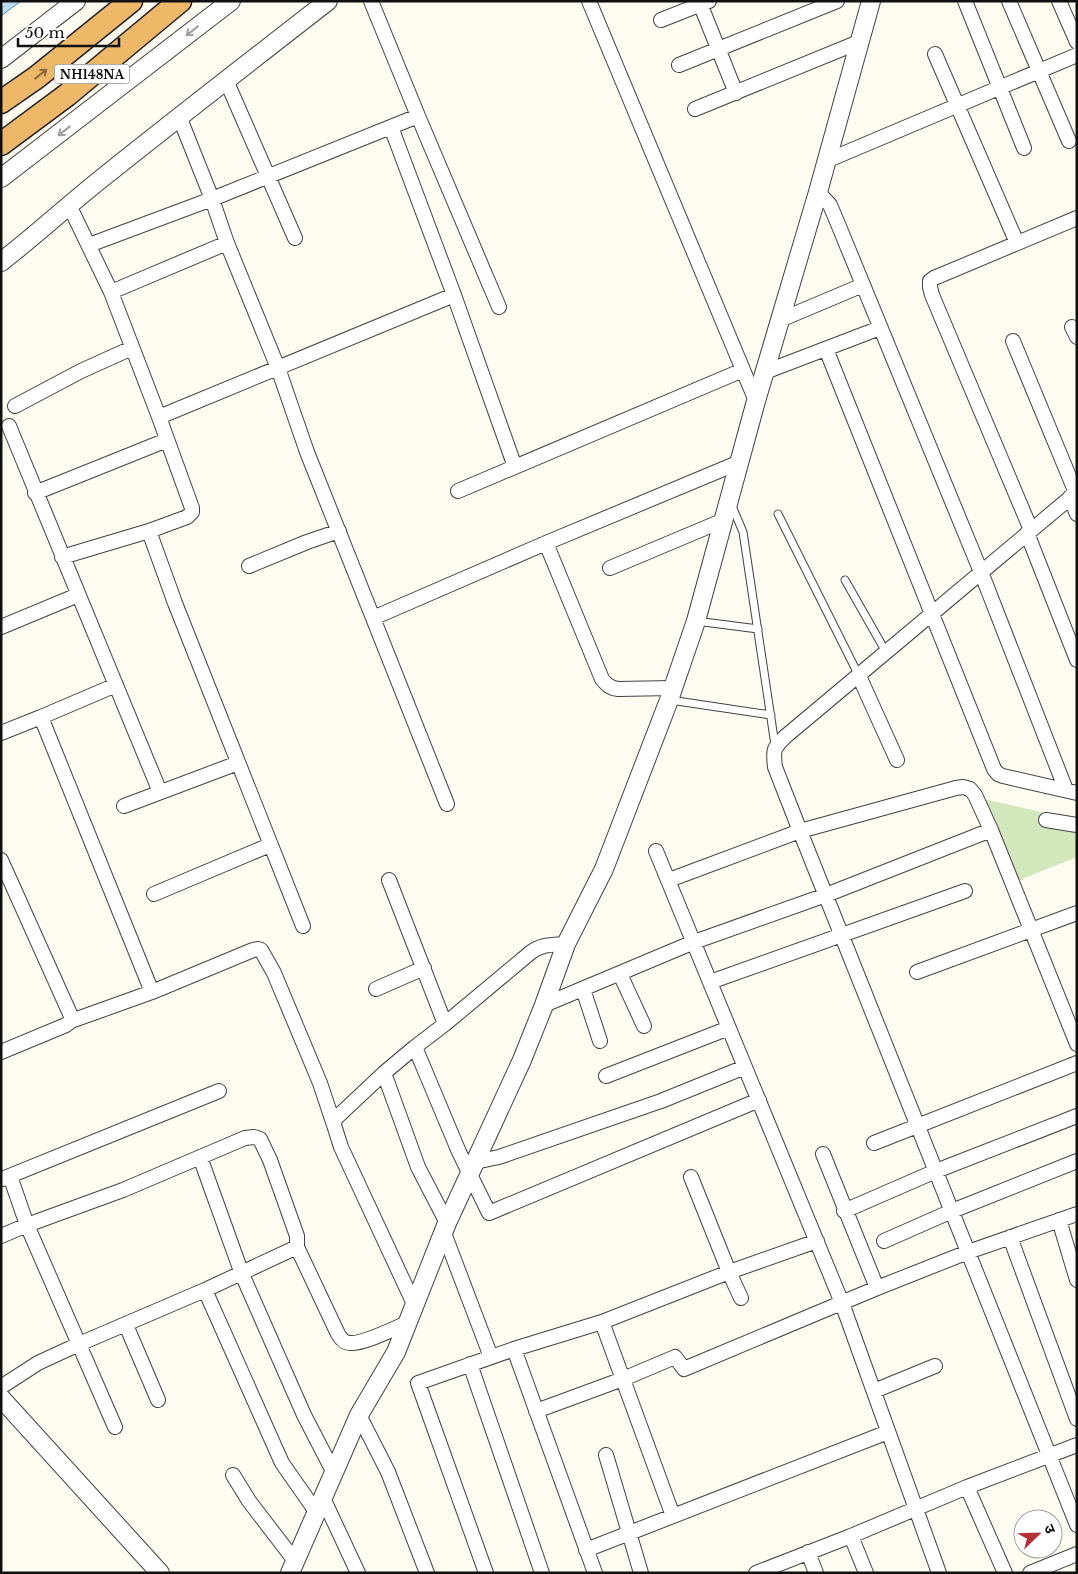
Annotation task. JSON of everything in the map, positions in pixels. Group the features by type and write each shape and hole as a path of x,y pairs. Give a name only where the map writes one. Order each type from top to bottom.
{"highway":[{"name":"NH148NA","path":"1,102 37,77 131,1"},
{"name":"NH148NA","path":"1,144 67,95 180,1"}],"street":[{"path":"1,59 76,1"},
{"path":"1,178 231,1"},
{"path":"1,262 179,116 328,1"},
{"path":"371,1 499,307"},
{"path":"589,1 756,401"},
{"path":"679,66 837,1"},
{"path":"293,1567 360,1415 396,1352 445,1228 522,1060 566,944 604,870 671,694 696,621 756,401 818,192 871,1"},
{"path":"965,1 1024,148"},
{"path":"1009,1 1069,141"},
{"path":"1059,1 1077,42"},
{"path":"661,20 703,2 718,50 736,92"},
{"path":"695,109 859,42"},
{"path":"935,54 1017,244"},
{"path":"826,161 1077,54"},
{"path":"226,80 295,238"},
{"path":"179,116 212,199 227,243 278,368 307,452 448,804"},
{"path":"89,245 212,199 418,116"},
{"path":"391,127 454,295 515,467"},
{"path":"818,192 830,205 1071,792"},
{"path":"62,557 179,521 192,512 159,417 110,292 69,205"},
{"path":"1077,218 930,281 930,287 1029,532 1077,660"},
{"path":"110,292 227,243"},
{"path":"780,320 863,285"},
{"path":"159,417 454,295"},
{"path":"765,372 880,328"},
{"path":"1013,340 1074,494 1077,514"},
{"path":"15,406 132,348"},
{"path":"826,349 994,769 1003,776 1071,792"},
{"path":"458,491 743,370"},
{"path":"8,426 160,792"},
{"path":"35,492 167,440"},
{"path":"373,618 740,462"},
{"path":"1074,494 775,746 774,756 775,767 800,831 1077,1525"},
{"path":"610,568 724,520"},
{"path":"149,531 175,603 303,926"},
{"path":"249,566 339,531"},
{"path":"546,543 598,670 607,685 618,689 671,694"},
{"path":"1,627 78,595"},
{"path":"859,676 897,760"},
{"path":"1,733 116,686"},
{"path":"41,717 152,992"},
{"path":"124,806 238,762"},
{"path":"669,880 800,831 962,787 970,789 975,795 992,830 1077,1044"},
{"path":"1046,820 1077,825"},
{"path":"544,1005 694,942 826,895 992,830"},
{"path":"154,894 270,845"},
{"path":"656,850 842,1303 939,1573"},
{"path":"1,860 71,1016 71,1021"},
{"path":"389,880 445,1024"},
{"path":"710,982 965,891"},
{"path":"917,972 1076,915"},
{"path":"334,1125 335,1119 340,1113 384,1073 536,948 546,945 566,944"},
{"path":"1,1052 66,1025 71,1021 152,992 253,950 261,950 274,974 320,1083 341,1147 414,1304"},
{"path":"376,989 424,968"},
{"path":"620,974 644,1026"},
{"path":"583,989 600,1041"},
{"path":"606,1076 729,1028"},
{"path":"415,1046 459,1152 472,1168 489,1213 759,1100"},
{"path":"874,1143 1077,1063"},
{"path":"472,1168 661,1101 745,1067"},
{"path":"384,1073 418,1167 445,1228 491,1357"},
{"path":"115,1427 5,1177 219,1091"},
{"path":"844,1211 936,1171 1077,1116"},
{"path":"1,1236 123,1190 245,1138 254,1137 260,1139 270,1160 297,1236 297,1247 338,1334 343,1340 350,1343 363,1341 407,1323"},
{"path":"823,1154 844,1211 877,1288"},
{"path":"200,1158 242,1274 304,1415 334,1473"},
{"path":"884,1241 952,1211 1077,1161"},
{"path":"691,1177 741,1298"},
{"path":"536,1410 623,1379 675,1357 684,1370 877,1288 968,1252 1077,1214"},
{"path":"1059,1220 1077,1280"},
{"path":"1010,1237 1077,1419"},
{"path":"486,1573 418,1383 514,1349 602,1322 729,1272 817,1241"},
{"path":"1,1387 38,1363 126,1325 159,1308 242,1274 297,1247"},
{"path":"205,1290 282,1463 320,1505 358,1573"},
{"path":"602,1322 673,1516"},
{"path":"126,1325 158,1400"},
{"path":"514,1349 595,1573"},
{"path":"470,1364 542,1573"},
{"path":"874,1391 935,1366"},
{"path":"1,1398 160,1573"},
{"path":"360,1415 388,1472 427,1573"},
{"path":"586,1550 888,1432"},
{"path":"756,1573 851,1536 967,1487 1077,1445"},
{"path":"606,1455 641,1573"},
{"path":"233,1475 293,1567"},
{"path":"967,1487 1005,1573"},
{"path":"851,1536 866,1573"},
{"path":"808,1552 816,1573"},
{"path":"1030,1573 1055,1568 1077,1554"}],"lane":[{"path":"729,501 743,532 775,746"},
{"path":"778,514 859,676"},
{"path":"845,580 886,652"},
{"path":"696,621 758,629"},
{"path":"671,694 771,716"}],"green space":[{"path":"983,799 1077,820 1077,857 1012,883"}],"water":[{"path":"1,1 21,1 1,16"}]}
